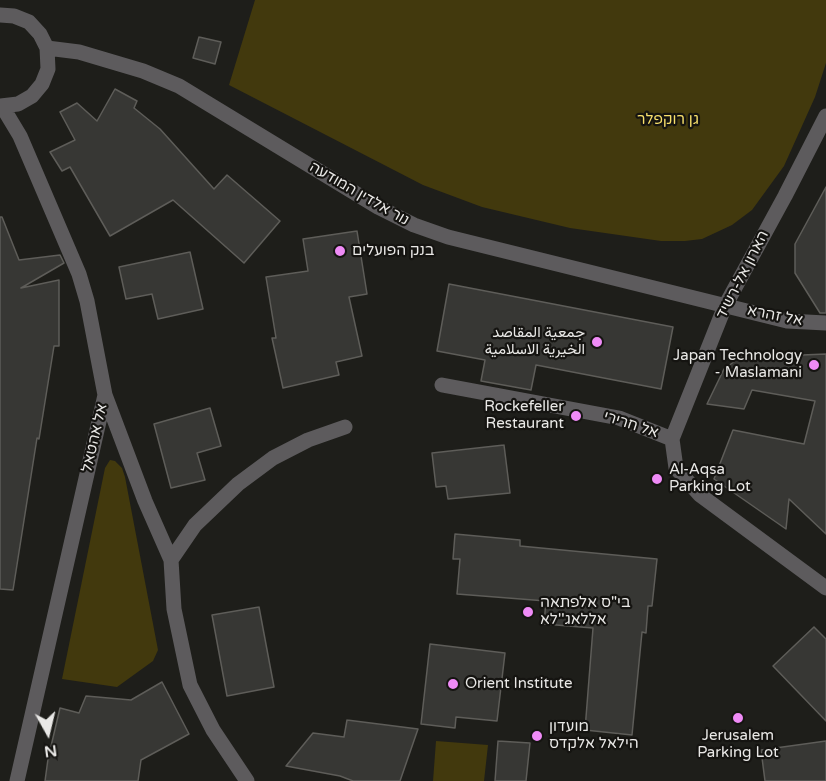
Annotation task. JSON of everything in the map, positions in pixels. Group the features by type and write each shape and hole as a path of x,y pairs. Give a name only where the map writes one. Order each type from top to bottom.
{"street":[{"path":"0,15 14,16 29,22 40,34 47,48 48,69 42,84 32,96 18,104 1,106"},
{"name":"נור אלדין המודעה","path":"47,48 80,52 143,71 179,86 378,207 414,225 491,249 725,306"},
{"name":"אל אהטאל","path":"1,106 20,136 79,274 87,301 105,395 17,781"},
{"name":"הארון אל-רשיד","path":"672,439 725,306 826,116"},
{"name":"אל זהרא","path":"725,306 788,321 826,323"},
{"name":"אל חרירי","path":"442,385 619,418 672,439 676,468 700,495 826,588"},
{"path":"105,395 145,501 171,560 174,609 190,685 213,730 247,781"},
{"path":"171,560 195,525 238,484 273,458 308,440 345,427"}],"green space":[{"name":"גן רוקפלר","path":"255,0 826,0 826,63 815,97 784,166 752,210 732,225 702,239 661,241 570,228 482,207 423,185 229,85"},
{"path":"110,460 115,461 122,468 125,477 158,650 153,661 117,687 62,679 105,468"},
{"path":"436,741 488,745 484,781 433,781"}],"building":[{"path":"199,37 221,42 215,64 193,58"},
{"path":"115,89 137,101 134,108 160,129 214,189 227,175 280,221 244,263 173,200 110,236 70,167 62,171 50,152 75,140 60,112 77,103 97,121"},
{"path":"826,187 826,313 820,313 795,273 795,244"},
{"path":"0,217 2,217 19,260 60,255 64,263 21,288 59,280 59,346 54,346 13,590 0,589"},
{"path":"357,231 367,294 349,297 362,356 336,362 339,375 283,388 272,338 276,338 266,277 308,271 303,239"},
{"path":"190,252 203,309 158,319 152,294 126,299 119,267"},
{"path":"449,284 673,327 661,389 536,365 531,390 481,381 485,360 437,351"},
{"path":"749,351 778,356 826,354 826,534 789,499 786,529 714,479 733,430 804,444 815,401 752,390 744,409 707,404 724,369"},
{"path":"210,408 221,446 197,453 205,480 171,488 154,424"},
{"path":"504,445 510,493 448,499 446,486 436,487 432,453"},
{"path":"455,534 520,540 520,546 657,559 652,606 648,606 646,633 642,632 632,735 585,730 593,628 544,624 546,601 457,594 460,559 453,559"},
{"path":"259,607 274,687 227,696 212,615"},
{"path":"814,627 826,639 826,721 773,666"},
{"path":"430,644 505,653 497,721 456,717 455,728 421,724"},
{"path":"162,682 189,734 141,760 138,781 45,781 60,708 79,713 86,696 131,700"},
{"path":"347,720 418,729 400,781 353,781 340,776 286,766 313,733 344,737"},
{"path":"498,741 530,743 526,781 495,781"},
{"path":"826,741 826,781 765,781 761,750"}],"place":[{"name":"בנק הפועלים","path":"340,251"},
{"name":"جمعية المقاصد الخيرية الاسلامية","path":"597,342"},
{"name":"Japan Technology - Maslamani","path":"814,365"},
{"name":"Rockefeller Restaurant","path":"576,416"},
{"name":"Al-Aqsa Parking Lot","path":"657,479"},
{"name":"בי\"ס אלפתאה אללאג''לא","path":"528,612"},
{"name":"Orient Institute","path":"453,684"},
{"name":"Jerusalem Parking Lot","path":"738,718"},
{"name":"מועדון הילאל אלקדס","path":"537,736"}]}
